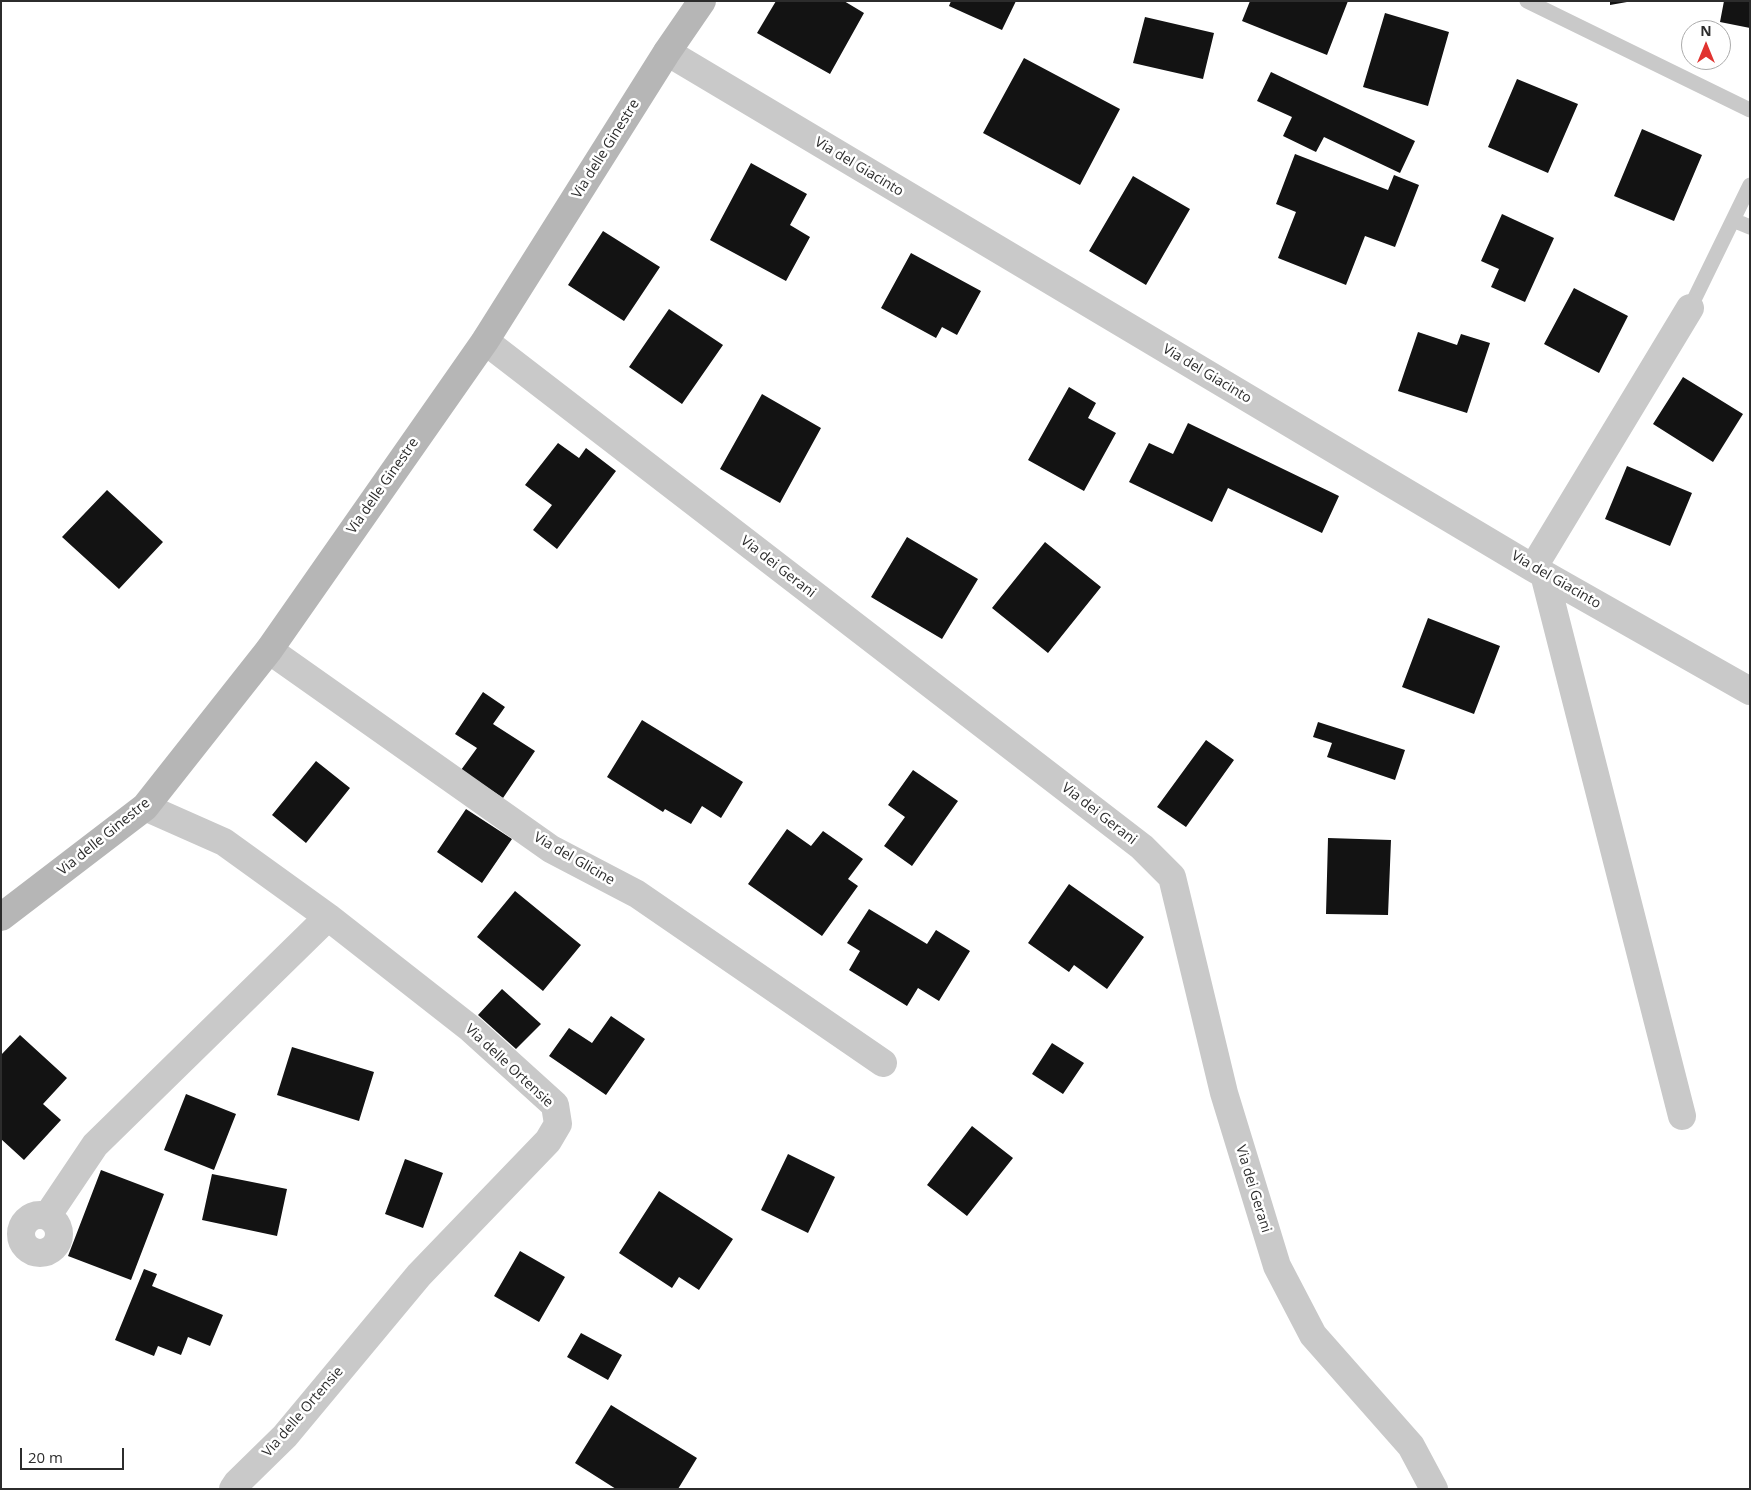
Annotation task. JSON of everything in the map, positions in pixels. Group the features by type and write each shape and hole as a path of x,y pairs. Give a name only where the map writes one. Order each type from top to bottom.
{"street":[{"name":"Via delle Ginestre","path":"1,917 145,807 269,650 485,341 667,52 702,1"},
{"name":"Via del Giacinto","path":"667,52 1539,571 1750,691"},
{"path":"1682,1116 1539,571 1690,308"},
{"name":"Via dei Gerani","path":"485,341 1142,847 1172,877 1224,1093 1277,1266 1313,1335 1411,1446 1434,1489"},
{"name":"Via del Glicine","path":"269,650 551,849 637,894 883,1063"},
{"name":"Via delle Ortensie","path":"145,807 224,842 328,917 472,1029 555,1105 558,1124 548,1141 419,1276 285,1436 233,1489"},
{"path":"48,1215 95,1145 328,917"}],"lane":[{"path":"1527,1 1750,110"},
{"path":"1690,308 1750,185"},
{"path":"1733,220 1750,227"}],"building":[{"path":"776,1 844,1 864,13 830,74 757,33"},
{"path":"951,1 1016,1 1002,30 949,6"},
{"path":"1250,1 1348,1 1327,55 1242,21"},
{"path":"1610,1 1627,1 1627,2 1610,5"},
{"path":"1724,1 1750,1 1750,28 1731,24 1731,20 1720,20"},
{"path":"1385,13 1449,32 1428,106 1363,87"},
{"path":"1145,17 1214,33 1203,79 1133,63"},
{"path":"1024,58 1120,109 1080,185 983,133"},
{"path":"1271,72 1415,141 1400,173 1324,137 1316,152 1283,136 1292,117 1257,101"},
{"path":"1517,79 1578,104 1548,173 1488,147"},
{"path":"1642,129 1702,155 1674,221 1614,196"},
{"path":"1295,154 1388,190 1394,175 1419,185 1395,247 1365,236 1346,285 1278,258 1296,212 1276,204"},
{"path":"751,163 807,194 790,225 810,237 786,281 710,240"},
{"path":"1133,176 1190,209 1146,285 1089,251"},
{"path":"1502,214 1554,238 1525,302 1491,287 1499,269 1481,261"},
{"path":"603,231 660,267 624,321 568,285"},
{"path":"911,253 981,291 957,335 942,327 936,338 881,308"},
{"path":"1574,288 1628,316 1599,373 1544,344"},
{"path":"669,309 723,345 682,404 629,367"},
{"path":"1418,332 1457,345 1461,334 1490,343 1467,413 1398,391"},
{"path":"1683,377 1743,414 1713,462 1653,424"},
{"path":"1069,387 1096,403 1088,418 1116,433 1084,491 1028,460"},
{"path":"762,394 821,428 780,503 720,469"},
{"path":"1188,423 1339,496 1322,533 1228,488 1212,522 1129,482 1149,443 1173,454"},
{"path":"558,443 579,458 586,448 616,471 557,549 533,530 552,505 525,485"},
{"path":"1627,466 1692,493 1670,546 1605,519"},
{"path":"107,490 163,542 119,589 62,537"},
{"path":"907,537 978,579 942,639 871,597"},
{"path":"1045,542 1101,587 1048,653 992,608"},
{"path":"1428,618 1500,646 1474,714 1402,687"},
{"path":"483,692 505,707 493,724 535,751 503,798 461,770 477,748 455,734"},
{"path":"642,720 743,782 721,818 702,806 691,824 665,809 663,812 607,777"},
{"path":"1318,722 1405,750 1395,780 1327,757 1332,743 1313,737"},
{"path":"1206,740 1234,760 1186,827 1157,807"},
{"path":"316,761 350,788 306,843 272,815"},
{"path":"913,770 958,801 912,866 884,846 905,817 888,805"},
{"path":"466,809 512,839 482,883 437,852"},
{"path":"787,829 811,846 823,831 863,859 848,879 858,886 822,936 748,884"},
{"path":"1328,838 1391,840 1388,915 1326,914"},
{"path":"1069,884 1144,937 1107,989 1074,965 1069,972 1028,943"},
{"path":"515,891 581,945 543,991 477,937"},
{"path":"869,909 927,944 936,930 970,951 939,1001 918,988 907,1006 849,970 860,951 847,943"},
{"path":"502,989 541,1024 516,1049 478,1015"},
{"path":"611,1016 645,1039 606,1095 549,1056 569,1028 592,1043"},
{"path":"20,1035 67,1078 43,1104 61,1120 24,1160 1,1139 1,1055"},
{"path":"1052,1043 1084,1063 1063,1094 1032,1074"},
{"path":"292,1047 374,1072 359,1121 277,1095"},
{"path":"186,1094 236,1114 214,1170 164,1150"},
{"path":"972,1126 1013,1158 967,1216 927,1185"},
{"path":"788,1154 835,1177 808,1233 761,1210"},
{"path":"405,1159 443,1173 423,1228 385,1214"},
{"path":"101,1170 164,1194 131,1280 68,1256"},
{"path":"212,1174 287,1189 277,1236 202,1220"},
{"path":"659,1191 733,1239 699,1290 679,1277 672,1288 619,1253"},
{"path":"520,1251 565,1277 539,1322 494,1296"},
{"path":"144,1269 157,1274 152,1286 223,1315 210,1346 188,1337 181,1355 158,1346 154,1356 115,1340"},
{"path":"581,1333 622,1355 608,1380 567,1357"},
{"path":"611,1405 697,1458 678,1489 616,1489 575,1463"}]}
